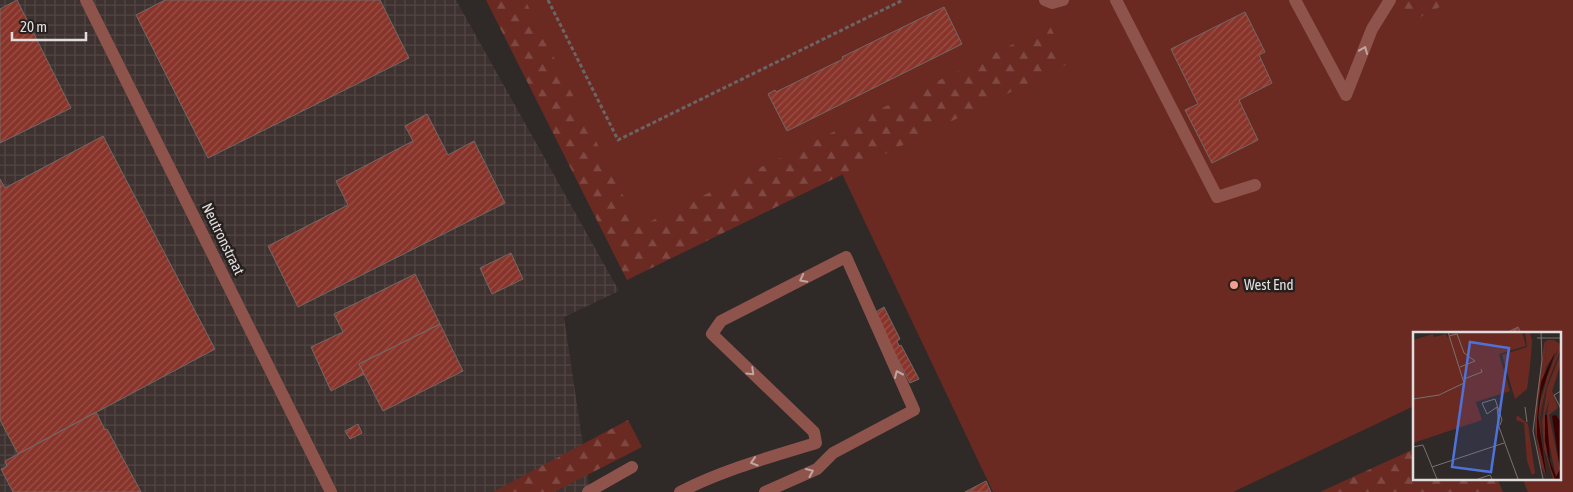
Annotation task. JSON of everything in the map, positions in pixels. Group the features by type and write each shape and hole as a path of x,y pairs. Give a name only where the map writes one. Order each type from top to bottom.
{"street":[{"name":"Neutronstraat","path":"86,0 331,492"},
{"path":"1045,0 1052,3 1063,0"},
{"path":"1116,0 1217,197 1255,185"},
{"path":"1295,0 1346,95 1372,29 1390,0"},
{"path":"680,492 710,477 732,469 816,443 814,432 712,334 721,321 846,257 914,410 833,453 817,469 765,492"},
{"path":"588,492 632,467"}],"path":[{"path":"548,0 618,140 902,0"}],"shaded area":[{"path":"0,0 456,0 619,291 564,317 590,492 0,492"}],"green space":[{"path":"486,0 525,0 639,227 1050,26 1068,64 627,280"},
{"name":"West End","path":"509,0 1573,0 1573,492 1528,492 1523,480 1560,480 1560,332 1413,332 1413,406 1233,492 993,492 826,140 624,236"},
{"path":"1396,0 1453,0 1407,24"},
{"path":"628,420 642,447 554,492 493,492"},
{"path":"1413,449 1413,480 1498,480 1503,492 1320,492"}],"building":[{"path":"17,0 71,108 0,143 0,9"},
{"path":"165,0 380,0 409,58 208,158 136,15"},
{"path":"944,7 962,44 787,131 768,94 775,90 776,92 843,59 842,57"},
{"path":"1245,12 1265,52 1259,55 1272,83 1239,100 1258,140 1212,163 1185,110 1198,104 1171,49"},
{"path":"427,114 448,155 474,141 505,203 298,307 268,246 348,205 336,181 413,141 405,126"},
{"path":"103,136 215,349 18,454 0,420 0,179 5,188"},
{"path":"511,253 523,279 492,294 480,268"},
{"path":"415,274 440,324 359,364 364,374 331,391 311,347 343,332 334,314"},
{"path":"884,307 900,339 897,341 899,346 901,345 919,379 910,383 874,313"},
{"path":"440,324 463,371 383,411 359,364"},
{"path":"1518,327 1520,332 1508,332"},
{"path":"96,412 141,492 13,492 1,469 7,466 5,461"},
{"path":"358,424 362,433 350,439 345,431"},
{"path":"986,481 991,492 965,492"}],"place":[{"name":"West End","path":"1234,285"}]}
